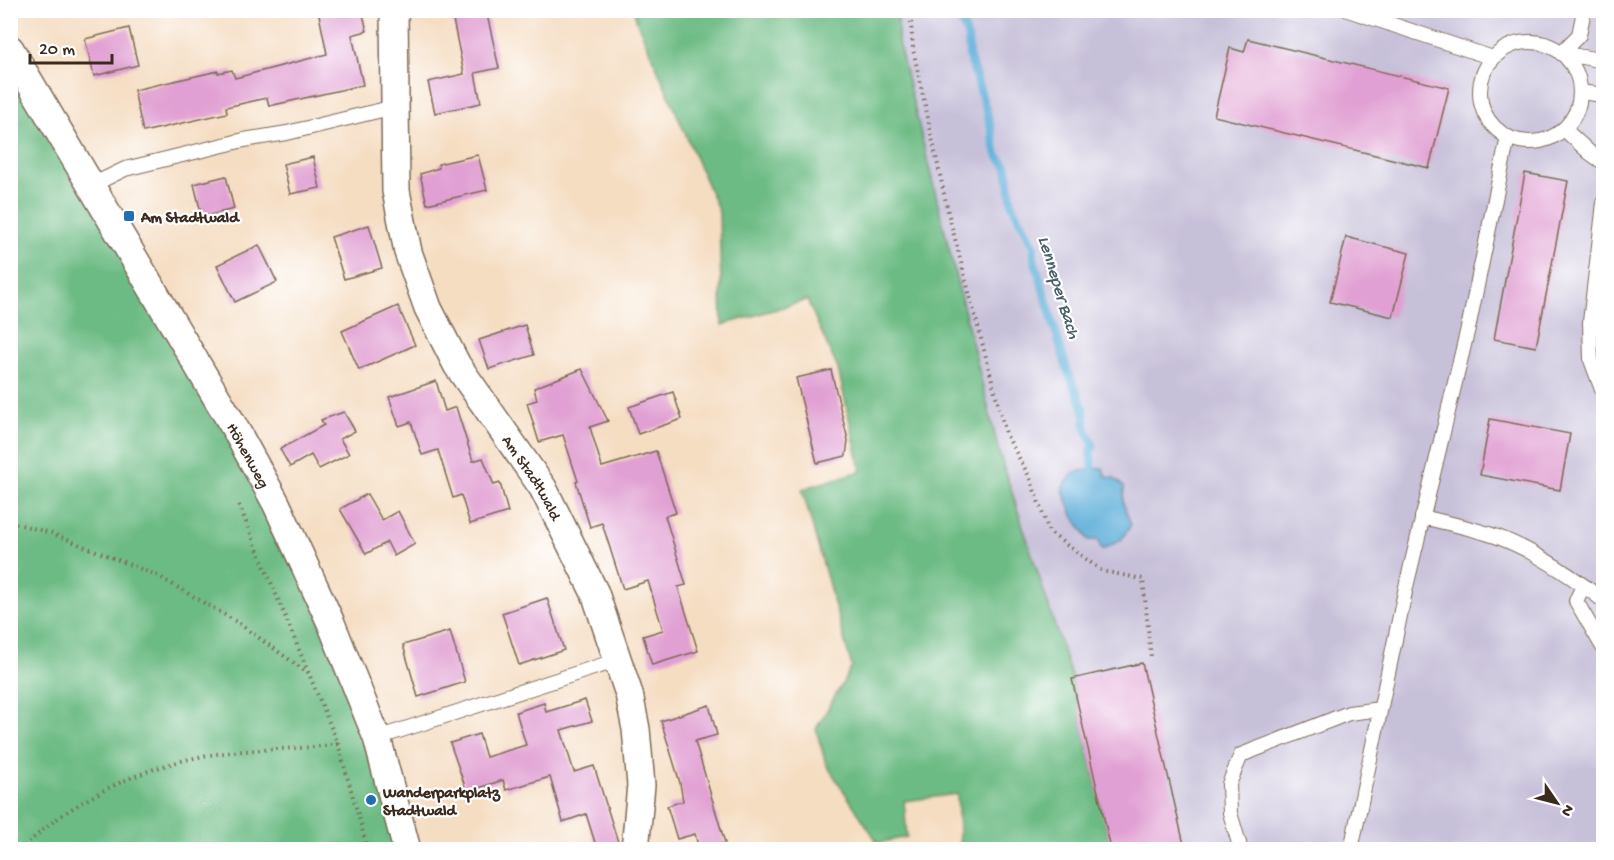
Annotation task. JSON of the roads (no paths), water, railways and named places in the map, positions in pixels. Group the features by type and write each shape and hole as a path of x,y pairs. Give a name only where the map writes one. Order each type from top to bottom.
{"street":[{"name":"Am Stadtwald","path":"393,10 398,201 408,252 428,308 457,365 543,488 595,593 629,694 636,729 640,785 635,849"},
{"name":"Höhenweg","path":"10,49 233,425 276,503 331,623 377,738 407,849"}],"lane":[{"path":"1348,10 1492,58"},
{"path":"1561,53 1579,35 1584,10"},
{"path":"1526,42 1538,42 1561,53 1575,70 1580,92 1575,112 1564,129 1551,137 1538,141 1522,141 1508,137 1486,116 1481,102 1480,86 1484,72 1492,58 1514,44 1526,42"},
{"path":"1561,53 1604,61"},
{"path":"1580,92 1604,95"},
{"path":"92,185 125,169 394,107"},
{"path":"1564,129 1604,163"},
{"path":"1350,849 1422,517 1469,324 1508,137"},
{"path":"1604,203 1590,322 1591,360 1604,396"},
{"path":"1422,517 1498,537 1541,559 1604,601"},
{"path":"1583,586 1576,601 1604,648"},
{"path":"377,738 618,660"},
{"path":"1242,849 1230,813 1229,784 1241,754 1349,714 1380,709"}],"water":[{"path":"1103,468 1106,477 1114,478 1124,487 1123,503 1131,525 1121,540 1102,550 1098,540 1088,540 1074,517 1062,489 1074,472"}],"waterway":[{"name":"Lenneper Bach","path":"957,10 968,38 969,56 987,111 997,155 1007,167 1012,205 1034,246 1034,258 1067,370 1082,404 1085,427 1094,446 1090,452 1093,470"}],"place":[{"name":"Am Stadtwald","path":"129,216"},
{"name":"Wanderparkplatz Stadtwald","path":"371,800"}]}
